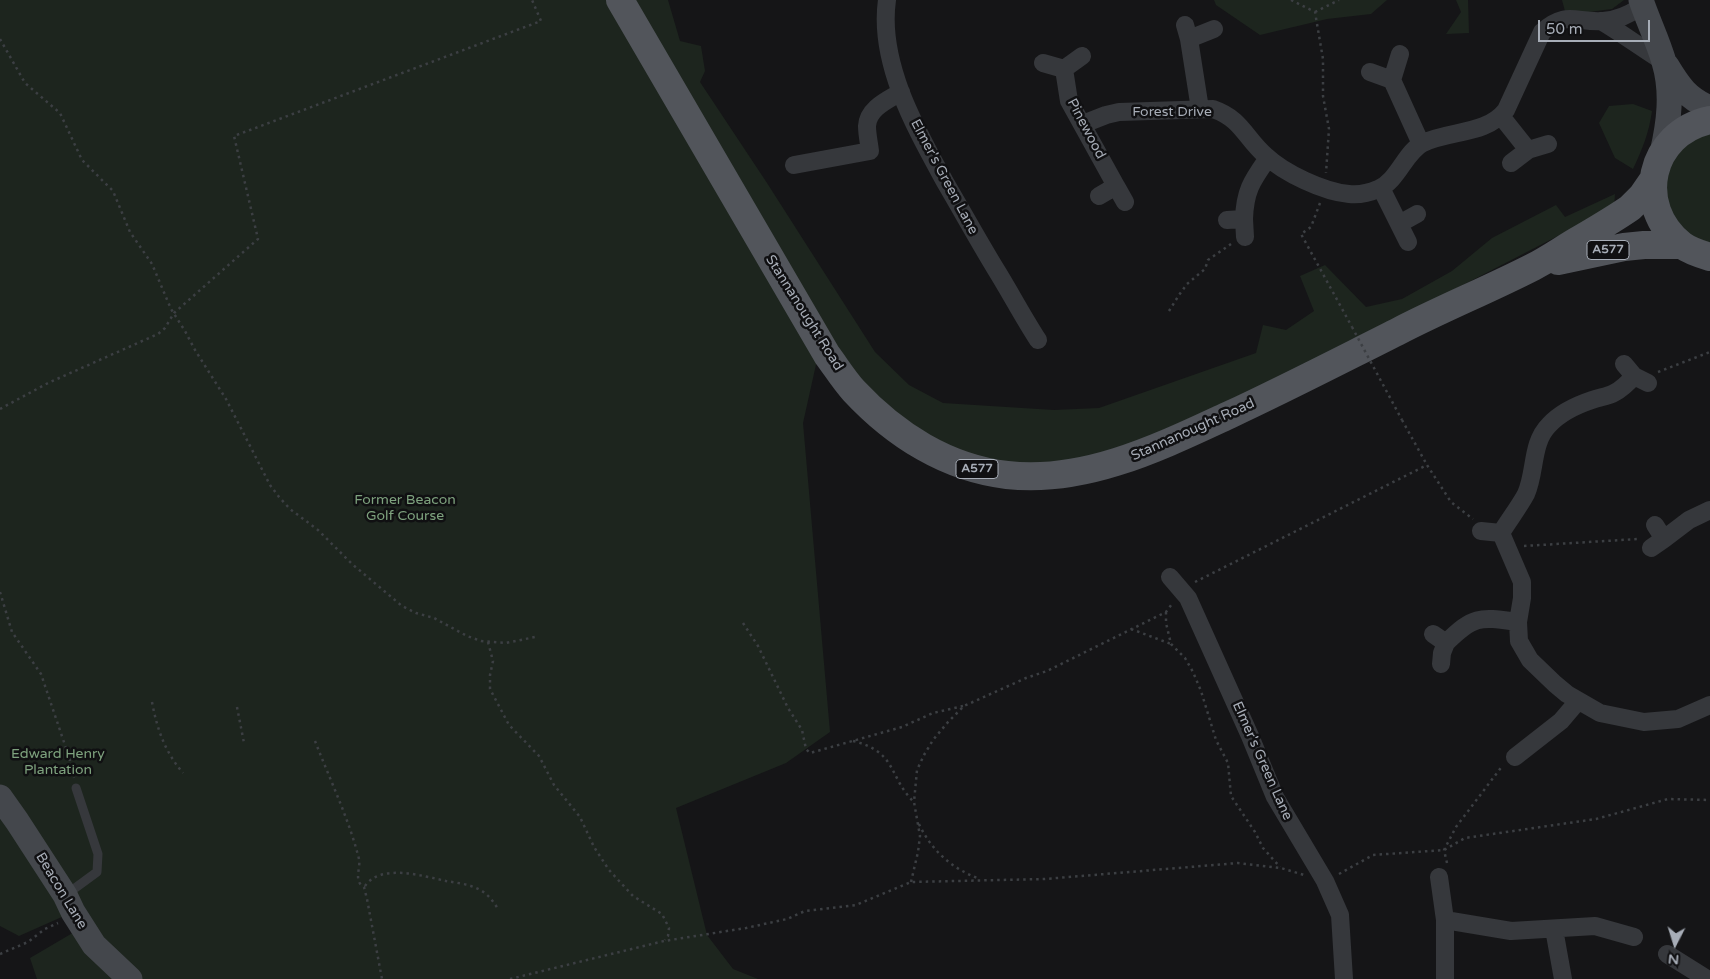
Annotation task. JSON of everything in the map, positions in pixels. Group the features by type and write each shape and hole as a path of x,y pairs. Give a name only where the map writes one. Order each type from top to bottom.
{"main road":[{"name":"Stannanought Road","path":"620,0 827,355 853,390 878,416 909,439 941,457 972,468 1008,475 1041,476 1081,471 1118,462 1154,449 1248,406 1534,266 1630,208 1642,196 1653,180"},
{"name":"A577","path":"1699,255 1669,233 1659,217 1653,199 1653,180 1656,166 1662,153 1677,135 1697,123 1710,120"},
{"name":"Stannanought Road","path":"1534,266 1624,246 1644,244 1699,255"}],"street":[{"name":"Elmer's Green Lane","path":"886,0 886,30 892,64 901,92 918,132 974,234 1038,340"},
{"path":"1400,54 1392,80 1421,144 1442,136 1487,126 1501,116 1506,110 1542,32 1551,24 1564,19 1601,21 1620,18 1642,3 1664,62 1668,82 1669,106 1662,153"},
{"path":"1601,21 1664,62 1680,87 1693,99 1710,108"},
{"path":"1200,109 1187,32 1214,30"},
{"path":"1043,63 1064,69 1082,56"},
{"name":"Pinewood","path":"1064,69 1069,101 1125,202"},
{"path":"1370,72 1392,80"},
{"path":"794,165 870,151 867,124 873,112 881,103 901,92"},
{"name":"Forest Drive","path":"1083,124 1119,112 1213,110 1230,117 1268,158 1294,174 1325,188 1350,194 1366,194 1381,188 1394,177 1421,144"},
{"path":"1501,116 1528,150"},
{"path":"1511,162 1528,150 1548,144"},
{"path":"1246,237 1235,219 1251,183 1268,158"},
{"path":"1099,196 1116,186"},
{"path":"1381,188 1408,242"},
{"path":"1399,224 1417,214"},
{"path":"1504,539 1526,494 1537,446 1548,425 1571,408 1613,394 1636,376"},
{"path":"1657,538 1710,510"},
{"path":"1480,530 1504,539 1522,582 1522,598 1518,622 1519,642 1530,660 1555,684 1578,701 1600,713 1644,722 1678,719 1710,705"},
{"name":"Elmer's Green Lane","path":"1176,583 1188,598 1275,796 1324,881 1340,915 1344,979"},
{"path":"1440,664 1442,653 1439,638 1479,618 1518,622"},
{"path":"1515,757 1561,721 1578,701"},
{"name":"Beacon Lane","path":"0,797 18,821 94,945 130,979"},
{"path":"1439,877 1445,920 1445,979"},
{"path":"1445,920 1511,930 1595,926 1634,937"},
{"path":"1554,929 1563,979"},
{"path":"1667,954 1707,979"}],"lane":[{"path":"69,904 97,872 98,854 76,788"}],"path":[{"path":"0,409 48,383 158,334 165,328 174,313 258,239 234,136 541,21 532,0"},
{"path":"1290,0 1315,12"},
{"path":"1315,12 1338,0"},
{"path":"1315,12 1323,59 1323,96 1329,129 1325,188 1311,227 1301,234 1427,465 1451,502 1477,522 1480,530"},
{"path":"0,39 25,83 60,113 82,160 113,191 130,232 152,264 168,303 226,399 270,485 284,503 318,530 352,564 402,606 440,620 466,636 488,642 506,643 535,637"},
{"path":"1170,311 1188,284 1205,269 1208,260 1238,239 1246,237"},
{"path":"1636,376 1710,352"},
{"path":"1171,644 1166,623 1166,612 1176,583 1427,465"},
{"path":"1504,539 1532,546 1657,538"},
{"path":"0,592 12,632 41,674 69,757 76,788"},
{"path":"743,623 758,646 788,708 802,730 806,749 810,753 902,727 933,713 964,706 1026,678 1047,672 1166,612"},
{"path":"1131,629 1171,644 1185,658 1200,691 1216,740 1228,763 1230,791 1234,803 1244,814 1263,848 1281,868"},
{"path":"488,642 493,656 490,689 509,725 539,756 554,785 580,817 594,847 609,870 633,896 664,918 667,924 668,936 664,941"},
{"path":"152,702 163,743 183,773"},
{"path":"911,882 920,836 914,802 917,770 924,754 948,722 964,706"},
{"path":"238,707 244,743"},
{"path":"315,741 359,860 359,882 364,886 382,979"},
{"path":"853,741 863,743 882,754 888,761 906,794 914,802"},
{"path":"1444,850 1456,827 1501,766 1515,757"},
{"path":"510,979 664,941 746,928 787,918 805,911 856,905 911,882 1045,879 1238,863 1281,868 1324,881 1373,855 1444,850 1464,838 1596,819 1668,799 1710,800"},
{"path":"918,820 930,843 947,862 983,880"},
{"path":"364,886 369,880 381,875 399,872 416,874 479,889 491,898 498,909"},
{"path":"0,954 28,942 45,929 61,922 69,904"}],"green space":[{"name":"Former Beacon Golf Course","path":"0,0 608,0 817,360 803,423 830,732 786,763 676,808 707,935 733,969 758,979 37,979 30,958 76,931 73,912 19,936 0,926"},
{"path":"624,0 668,0 680,41 701,46 705,71 700,82 875,352 909,385 943,403 1054,410 1099,408 1256,353 1263,325 1286,330 1314,311 1300,276 1325,265 1366,307 1402,299 1452,271 1492,238 1556,205 1565,217 1615,194 1614,207 1273,383 1148,444 1038,469 953,457 847,375"},
{"path":"1214,0 1387,0 1371,14 1327,19 1260,35 1216,5"},
{"path":"1456,0 1468,0 1469,33 1446,34 1461,12"},
{"path":"1562,0 1624,0 1612,9 1566,15"},
{"path":"1633,104 1652,111 1645,141 1633,169 1615,158 1599,123 1609,106"},
{"path":"1710,128 1710,250 1669,222 1665,162"}],"park label":[{"name":"Edward Henry Plantation","path":"58,762"}]}
